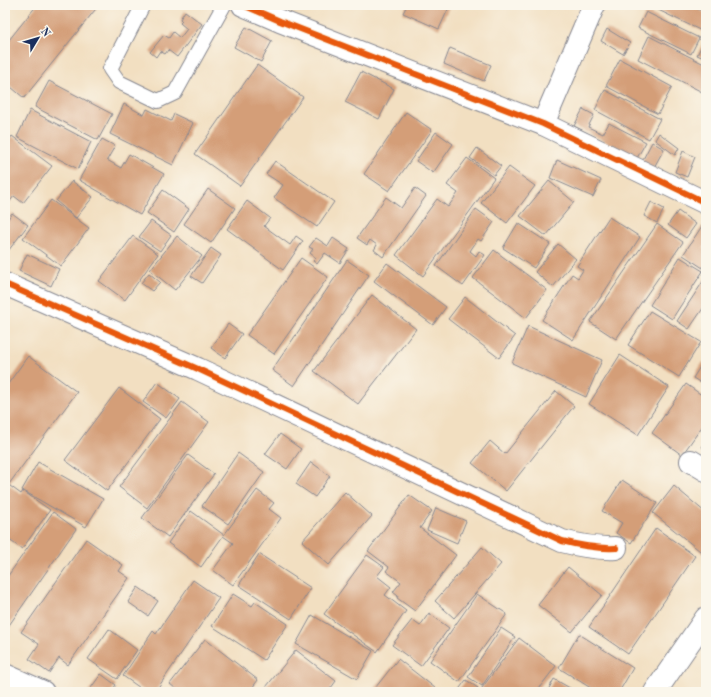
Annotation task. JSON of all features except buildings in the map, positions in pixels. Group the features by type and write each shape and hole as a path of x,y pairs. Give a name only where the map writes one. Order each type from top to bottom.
{"street":[{"path":"242,5 543,124 706,203"},
{"path":"543,124 594,5"},
{"path":"5,284 198,369 562,541 600,549 616,548"},
{"path":"654,692 706,618"},
{"path":"5,675 43,692"}],"lane":[{"path":"144,5 110,69 119,82 158,101 175,93 224,5"}],"cycle path":[{"path":"243,5 280,21 543,124 706,203"},
{"path":"5,284 198,369 562,541 589,547 616,548"}]}
